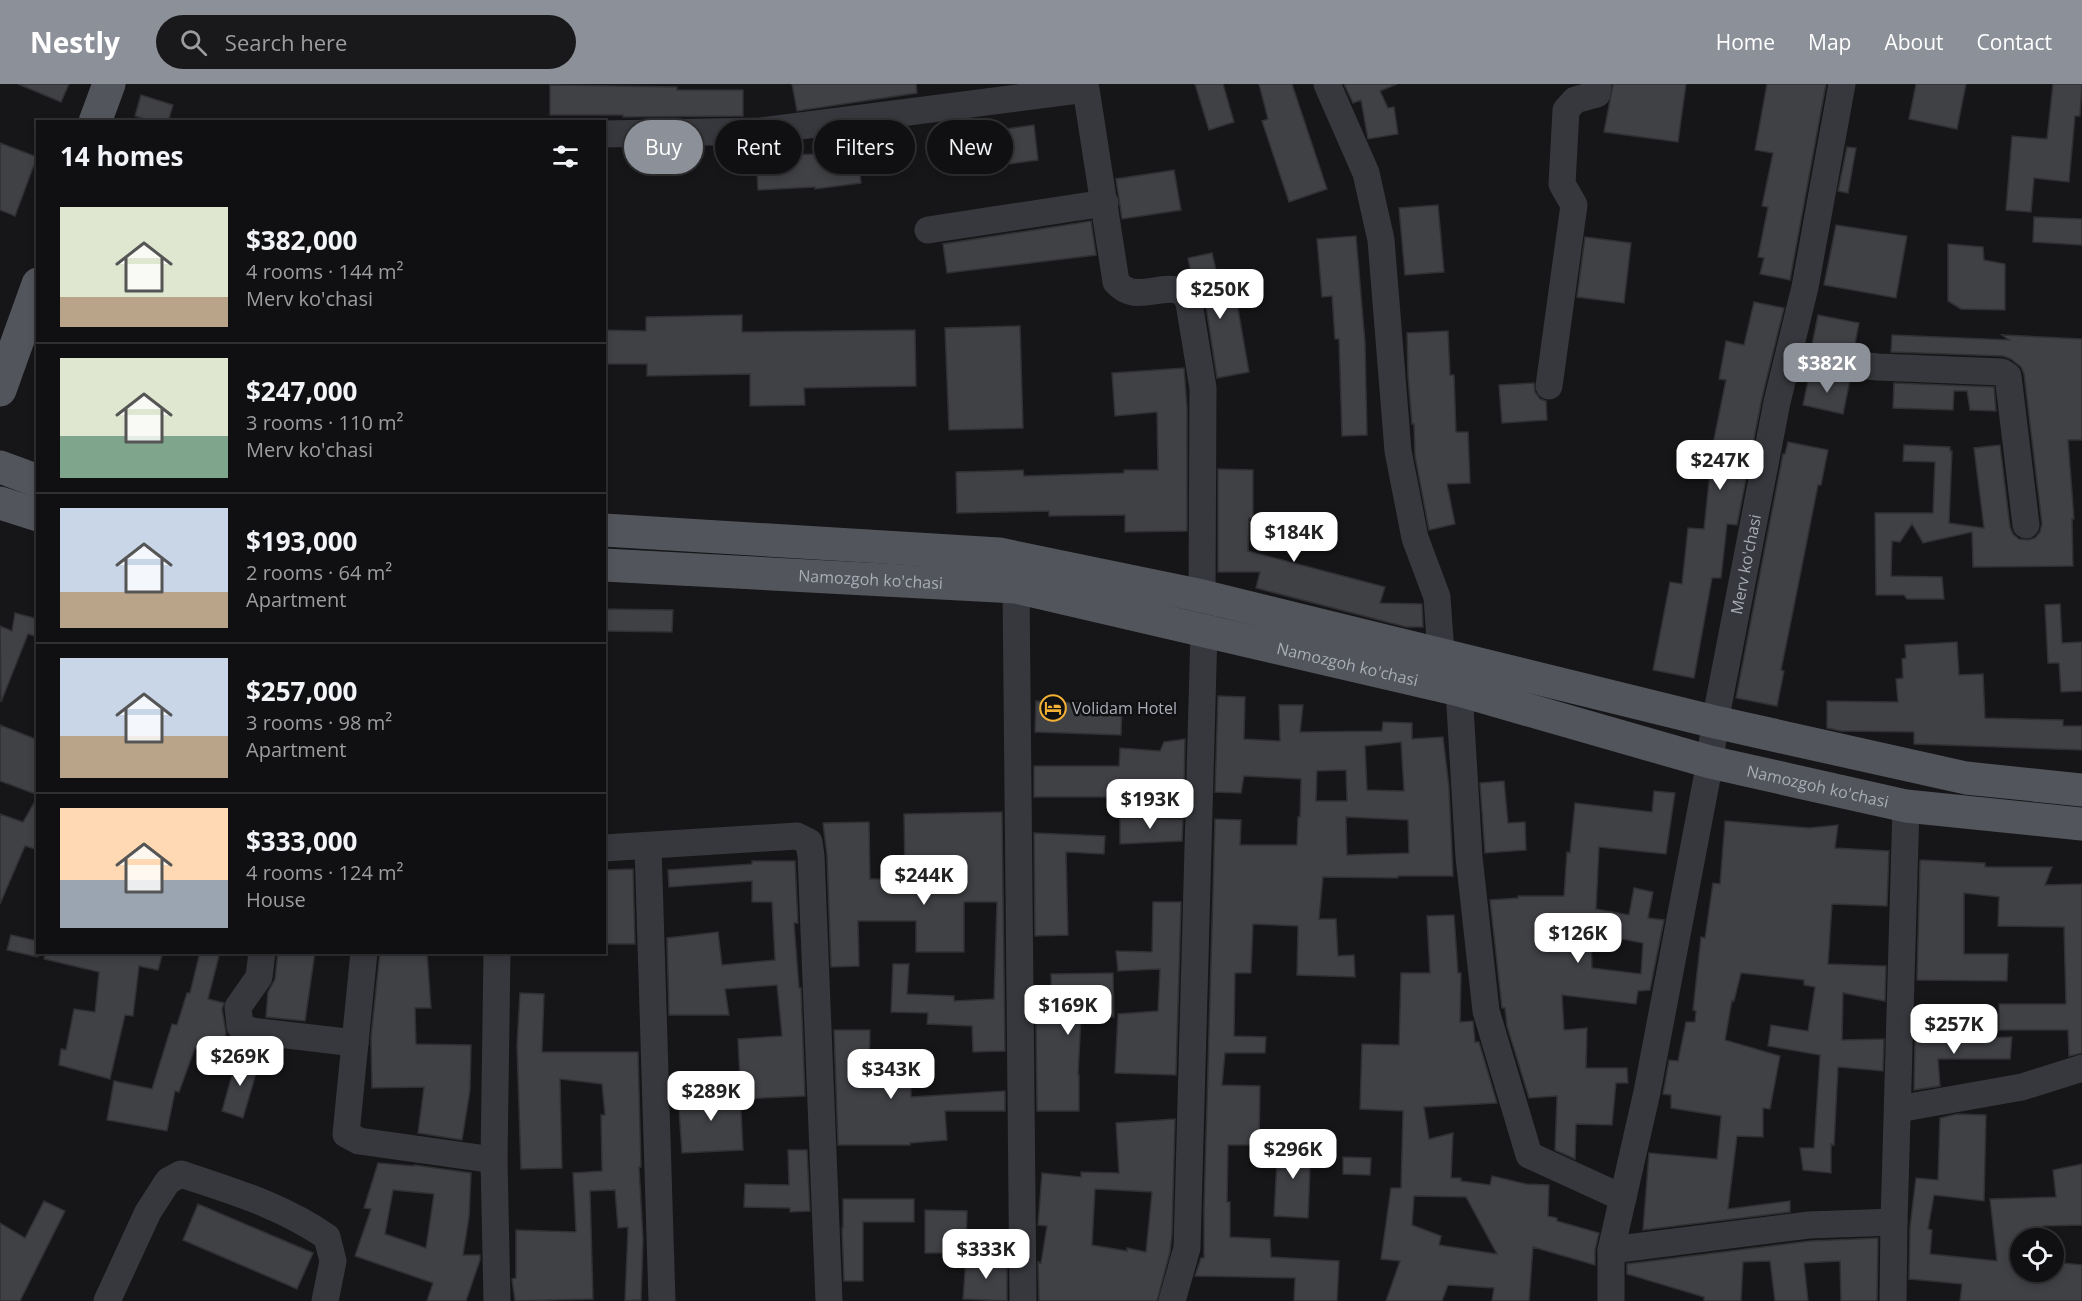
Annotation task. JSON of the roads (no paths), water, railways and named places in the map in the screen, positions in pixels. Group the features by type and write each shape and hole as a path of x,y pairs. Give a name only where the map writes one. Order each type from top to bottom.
{"main road":[{"path":"96,120 109,84"},
{"path":"0,390 36,290"},
{"path":"0,467 36,480"},
{"path":"0,503 36,514"},
{"name":"Namozgoh ko'chasi","path":"606,530 999,554 1202,596 1714,722 1966,778 2082,790"},
{"name":"Namozgoh ko'chasi","path":"606,565 1016,587 1459,690 1710,762 1906,806 2082,824"}],"street":[{"path":"1327,84 1366,173 1381,240 1398,451 1415,538 1437,597 1441,654"},
{"path":"1549,386 1574,205 1562,184 1566,110 1575,100 1597,94 1598,84"},
{"name":"Merv ko'chasi","path":"1611,1301 1611,1250 1647,1092 1710,762 1714,722 1778,402 1805,287 1842,84"},
{"path":"606,134 761,131 1094,86 1105,203 1116,282 1124,290 1136,293 1175,288 1184,292 1189,303 1203,388 1202,596 1204,630 1187,1248 1172,1301"},
{"path":"928,230 1105,203"},
{"path":"1788,358 1878,367 2002,372 2008,376 2026,525"},
{"path":"1016,587 1023,1301"},
{"path":"1459,690 1469,857 1486,1011 1529,1155 1623,1198"},
{"path":"1893,1301 1906,806"},
{"path":"606,848 797,836 808,842 811,856 829,1301"},
{"path":"648,846 662,1301"},
{"path":"262,954 259,977 238,1007 240,1026 252,1031 355,1042"},
{"path":"364,954 346,1134 359,1141 494,1160"},
{"path":"497,954 494,1160 497,1301"},
{"path":"1898,1108 2022,1087 2082,1068"},
{"path":"106,1301 148,1212 168,1181 181,1174 265,1203 302,1220 327,1237 333,1261 325,1301"},
{"path":"1611,1250 1809,1226 1894,1222"}],"place":[{"name":"Volidam Hotel","path":"1053,708"}]}
